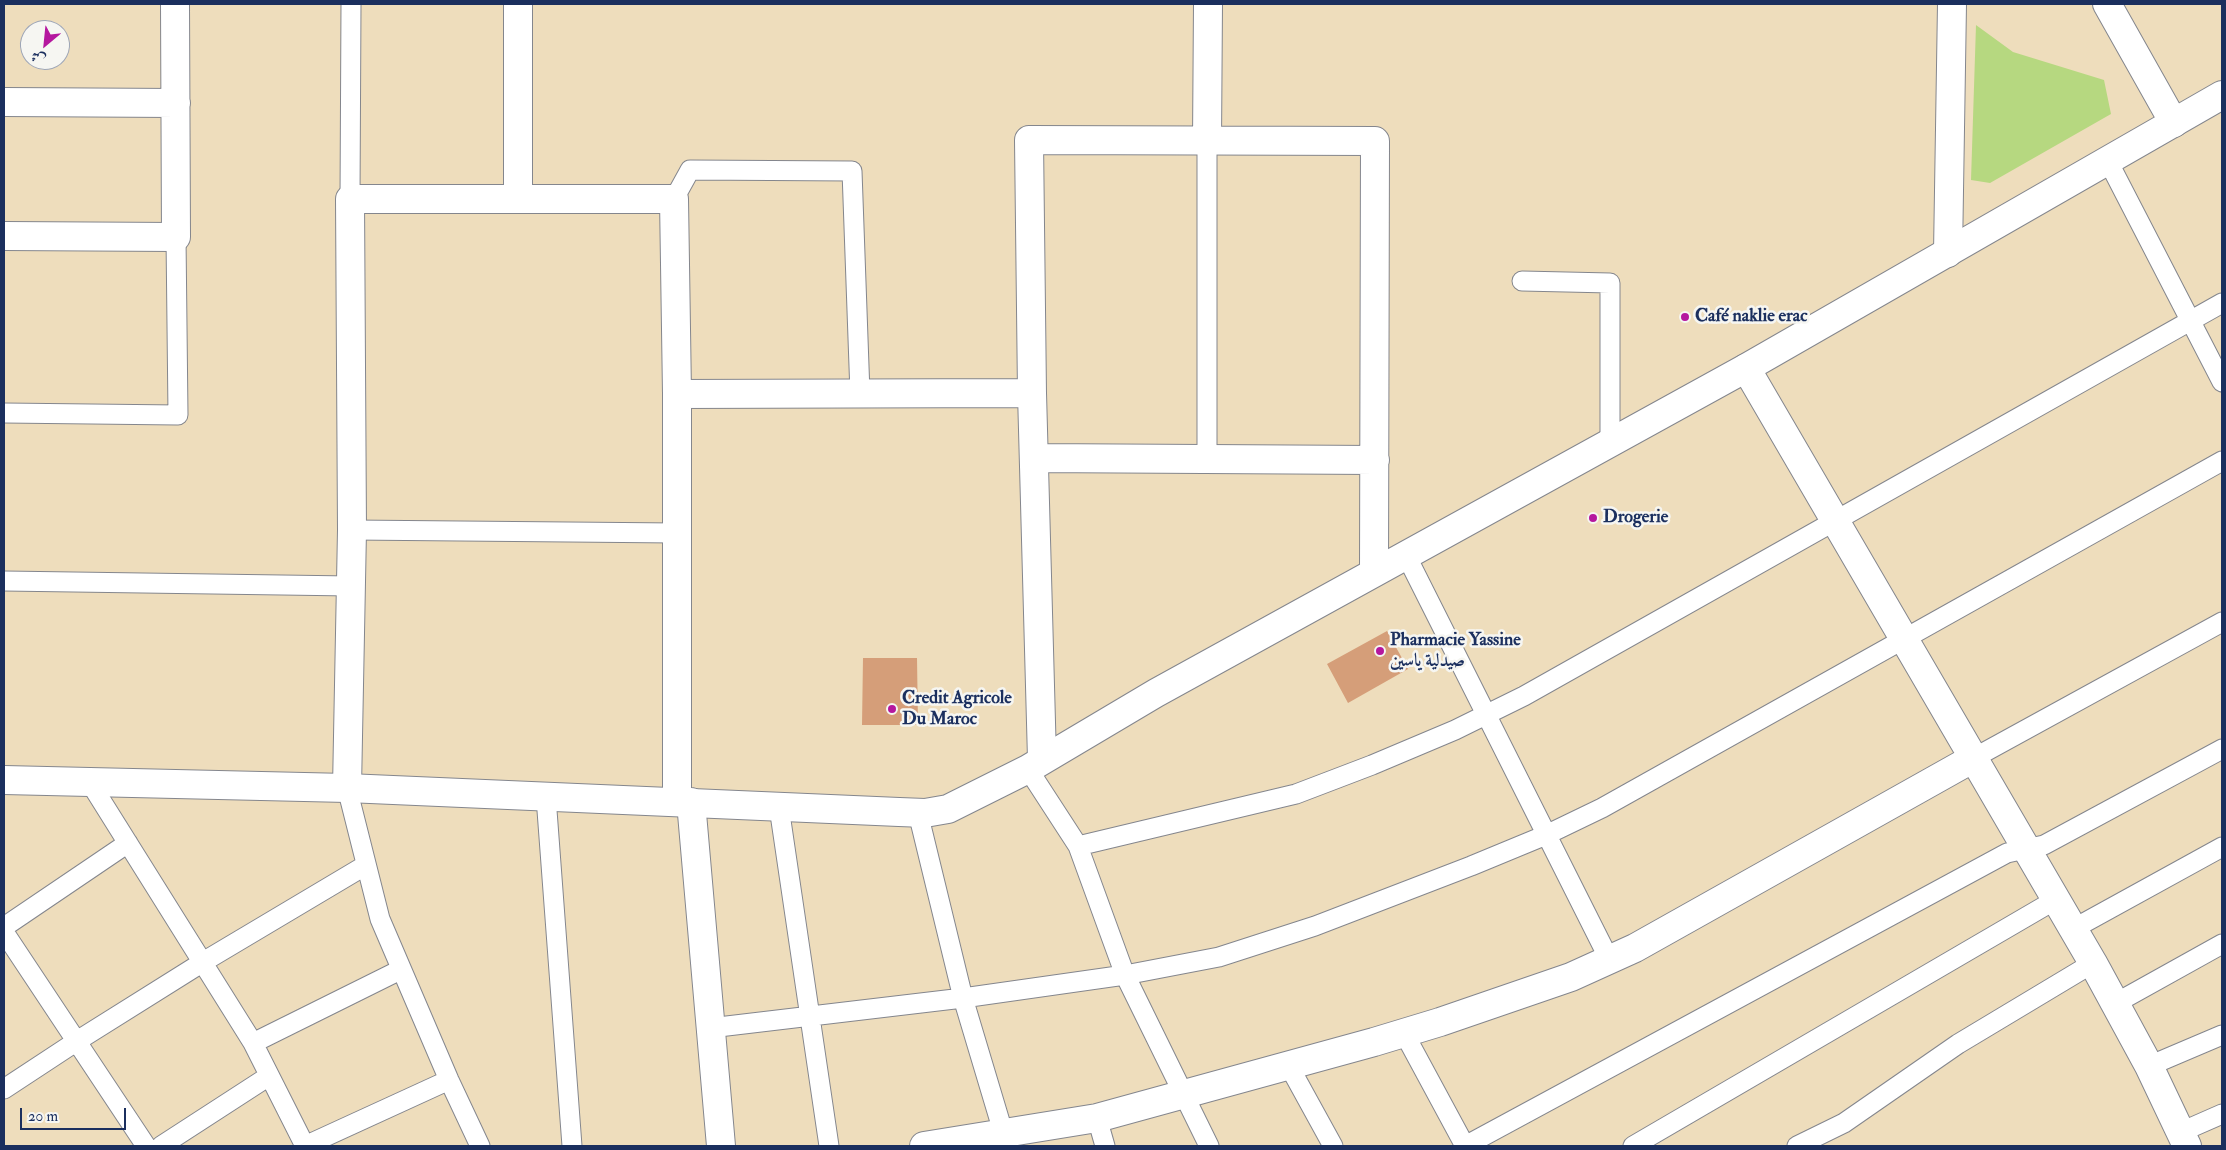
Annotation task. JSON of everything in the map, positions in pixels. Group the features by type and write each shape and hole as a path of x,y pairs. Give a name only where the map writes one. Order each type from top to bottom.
{"street":[{"path":"4,236 176,237 175,4"},
{"path":"518,4 518,199"},
{"path":"1207,141 1208,4"},
{"path":"1948,254 1952,4"},
{"path":"2107,4 2174,123"},
{"path":"10,784 89,781 347,788 918,813 948,808 1035,764 1156,693 1746,368 1948,254 2222,95"},
{"path":"4,102 176,103"},
{"path":"1035,764 1034,458 1029,140 1375,141 1374,572"},
{"path":"347,788 352,530 350,199 674,199 677,394 676,533 684,802 710,1028 721,1146"},
{"path":"1746,368 1902,639 2116,1003 2184,1139"},
{"path":"677,394 1032,393"},
{"path":"1034,458 1375,460"},
{"path":"935,1146 1006,1139 1097,1118 1289,1066 1404,1032 1571,977 1635,948 1972,759"}],"lane":[{"path":"350,199 351,4"},
{"path":"1207,141 1207,458"},
{"path":"2108,161 2222,382"},
{"path":"674,199 690,170 852,171 860,394"},
{"path":"4,413 178,415 176,237"},
{"path":"1522,281 1610,283 1610,444"},
{"path":"1078,846 1296,794 1372,765 1486,714 1541,687 2222,303"},
{"path":"710,1028 963,998 1125,975 1219,957 1315,926 1472,866 1602,808 2222,461"},
{"path":"352,530 676,533"},
{"path":"1406,555 1609,959"},
{"path":"4,581 351,586"},
{"path":"1972,759 2222,622"},
{"path":"1404,1032 1465,1146 2007,853 2044,845 2222,749"},
{"path":"1035,764 1078,846 1125,975 1209,1146"},
{"path":"89,781 253,1043 305,1146 449,1080"},
{"path":"347,788 380,918 400,970 480,1146"},
{"path":"546,797 572,1146"},
{"path":"779,807 829,1146"},
{"path":"918,813 963,998 1006,1139"},
{"path":"4,927 128,843"},
{"path":"2073,929 2222,848"},
{"path":"4,1089 203,962 366,865"},
{"path":"1633,1146 2055,900"},
{"path":"4,932 146,1146"},
{"path":"2116,1003 2222,944"},
{"path":"1797,1146 1844,1123 1958,1044 2093,963"},
{"path":"253,1043 400,970"},
{"path":"2149,1066 2222,1034"},
{"path":"1289,1066 1333,1146"},
{"path":"162,1146 269,1076"},
{"path":"2184,1139 2222,1114"},
{"path":"1097,1118 1105,1146"}],"green space":[{"path":"1976,25 2013,52 2104,80 2111,114 1990,183 1971,180"}],"building":[{"path":"1387,631 1408,669 1348,703 1327,664"},
{"path":"863,658 917,658 918,725 862,725"}],"place":[{"name":"Café naklie erac","path":"1685,317"},
{"name":"Drogerie","path":"1593,518"},
{"name":"Pharmacie Yassine صيدلية ياسين","path":"1380,651"},
{"name":"Credit Agricole Du Maroc","path":"892,709"}]}
